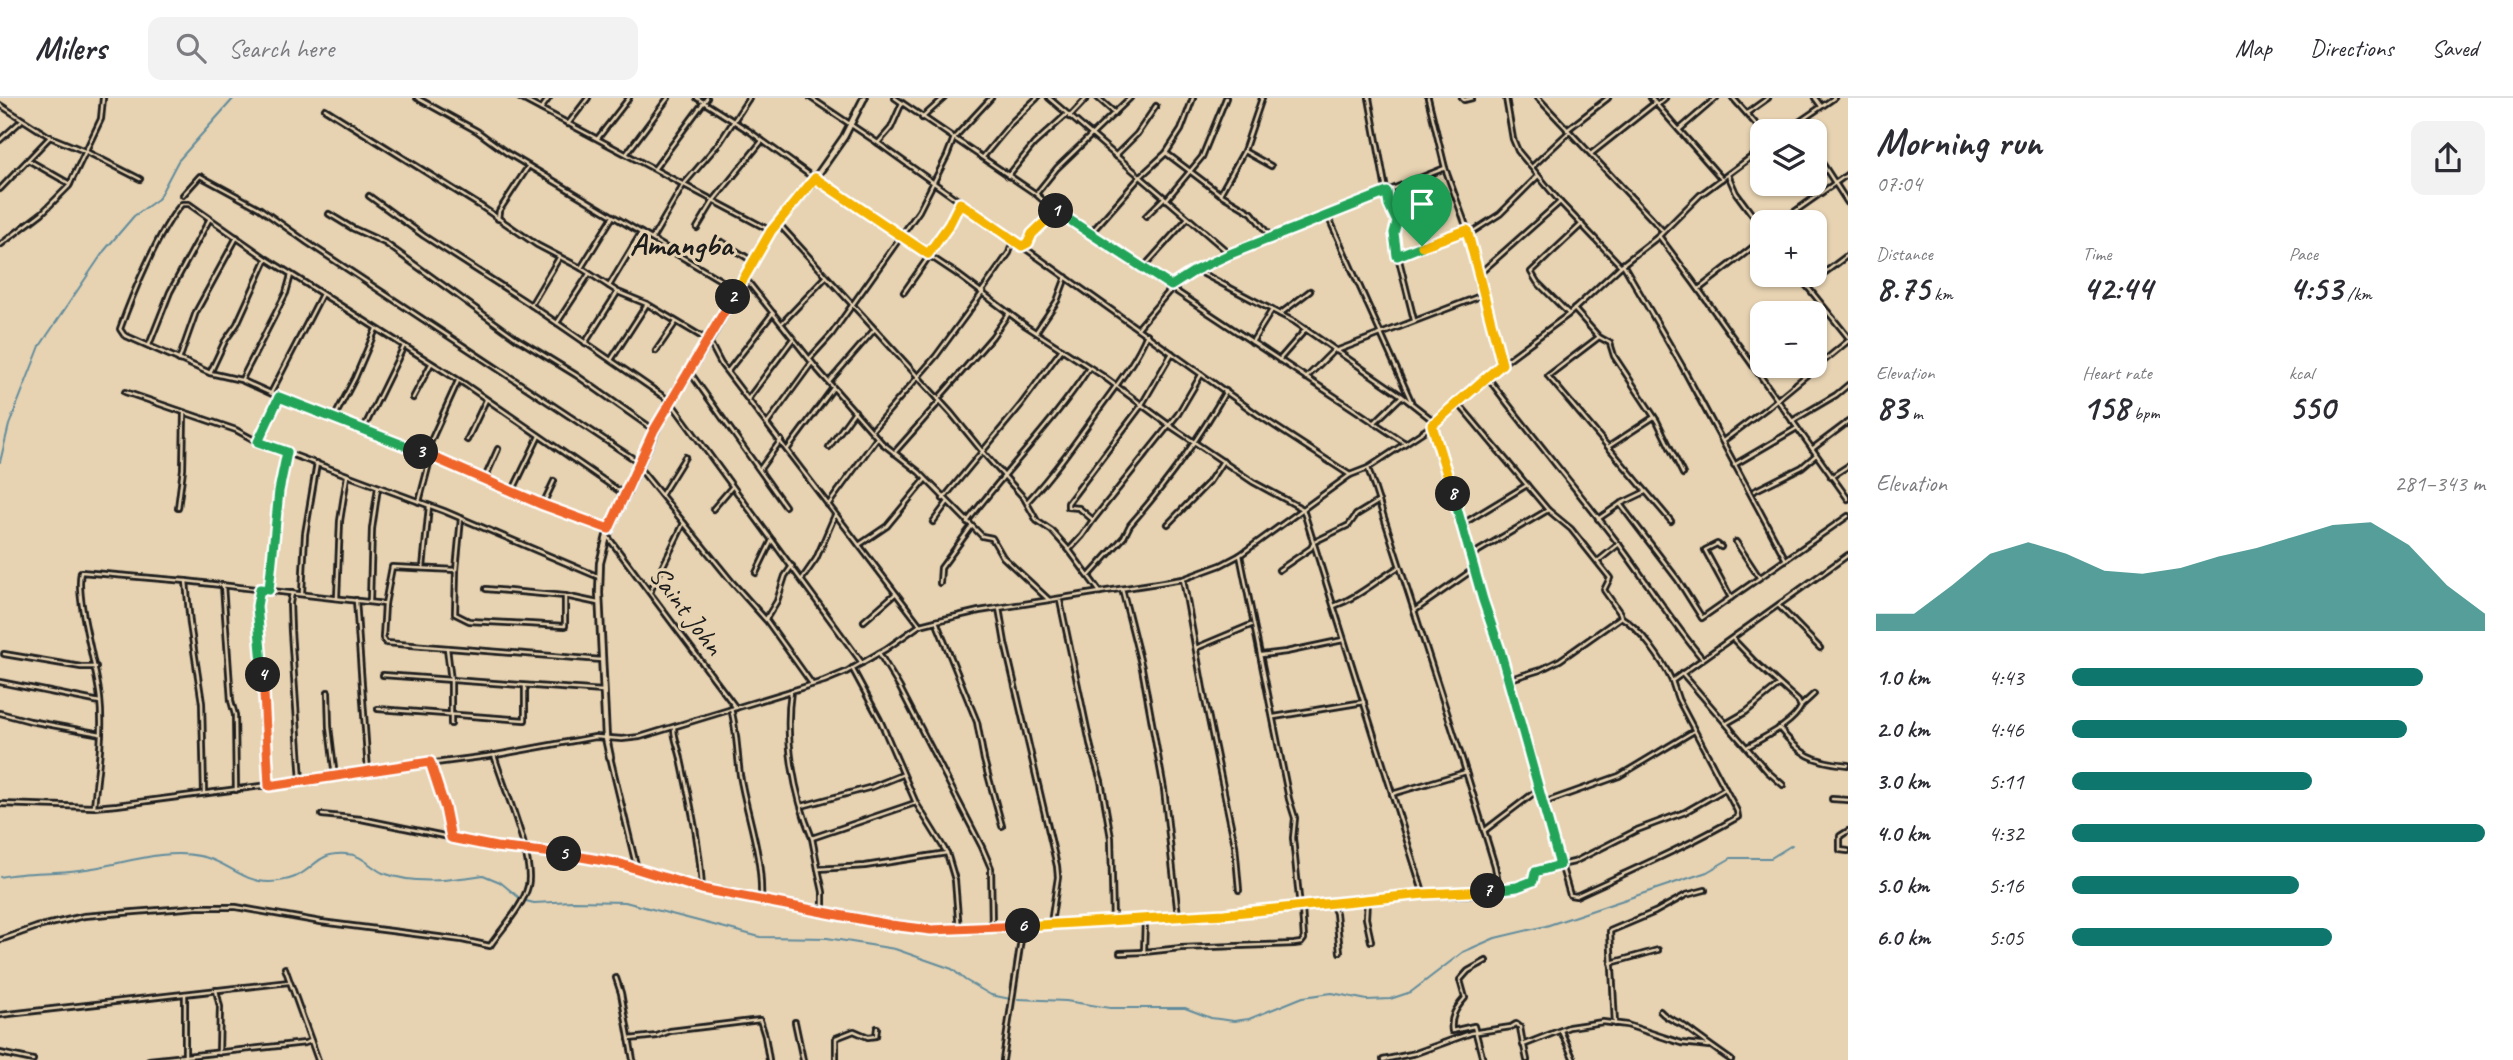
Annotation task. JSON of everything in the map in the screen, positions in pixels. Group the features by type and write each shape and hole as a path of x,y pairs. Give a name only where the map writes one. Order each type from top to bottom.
{"street":[{"path":"0,246 43,212 70,184 101,118 103,98"},
{"path":"417,98 477,131 528,166 737,290"},
{"path":"520,98 771,231"},
{"path":"541,109 549,98"},
{"path":"568,124 588,98"},
{"path":"598,138 629,98"},
{"path":"626,153 668,98"},
{"path":"698,98 929,255 1036,332 1090,367 1141,406 1253,482 1303,509 1424,894"},
{"path":"654,169 707,98"},
{"path":"652,240 684,184 720,142 749,98"},
{"path":"811,98 1261,417 1350,475"},
{"path":"637,869 606,738 599,577 609,529 670,401 709,341 771,231 815,178 844,137 864,98"},
{"path":"897,98 922,118 1036,194 1055,211 1405,443"},
{"path":"922,118 944,98"},
{"path":"767,424 901,238 934,184 954,138 991,98"},
{"path":"982,157 1020,113 1037,98"},
{"path":"1049,98 1230,254"},
{"path":"1008,176 1034,144 1087,98"},
{"path":"1098,98 1115,113"},
{"path":"1036,194 1057,168 1130,98"},
{"path":"1090,234 1140,177 1166,153 1181,130 1193,98"},
{"path":"1146,216 1191,172 1202,157 1226,98"},
{"path":"1220,194 1244,151 1262,98"},
{"path":"1369,98 1389,205 1397,222 1394,233 1397,256 1414,320"},
{"path":"1428,98 1445,169 1468,232 1502,364"},
{"path":"1462,98 1472,98"},
{"path":"1506,98 1515,147 1560,202 1622,265 1723,441 1786,560"},
{"path":"1538,98 1663,231"},
{"path":"1532,167 1567,131 1608,98"},
{"path":"1651,98 1722,179"},
{"path":"1591,153 1665,98"},
{"path":"1679,130 1716,98"},
{"path":"1733,98 1752,119"},
{"path":"1747,113 1768,98"},
{"path":"1815,98 1821,106"},
{"path":"1803,119 1834,98"},
{"path":"878,143 891,128 902,103"},
{"path":"0,105 50,137 140,179"},
{"path":"1115,156 1137,134 1156,106"},
{"path":"324,108 559,258 618,292 647,304 709,341"},
{"path":"0,140 22,120"},
{"path":"0,189 50,137"},
{"path":"697,228 714,200 762,141"},
{"path":"1244,151 1271,166"},
{"path":"1166,153 1220,194 1252,213 1271,238"},
{"path":"0,804 94,807 302,782 494,755 586,738 639,737 812,684 862,663 920,625 999,608 1183,579 1221,565 1240,555 1350,475 1368,468 1434,424 1502,364 1569,314 1693,202 1750,158"},
{"path":"28,160 70,184"},
{"path":"499,219 499,211 528,166"},
{"path":"1138,328 1172,287 1196,270 1445,169"},
{"path":"1827,170 1848,203"},
{"path":"1796,210 1848,174"},
{"path":"1397,256 1468,232 1500,214 1538,175"},
{"path":"1728,175 1736,193 1750,212"},
{"path":"183,195 200,176 258,208 639,465 767,621 812,684"},
{"path":"369,196 424,236 531,305 670,401 862,663"},
{"path":"1479,274 1560,202"},
{"path":"904,292 949,225 960,203"},
{"path":"609,529 543,505 485,478 241,380 210,373 124,335 121,332 135,290 170,218 182,204 189,204 267,259 458,381 625,495"},
{"path":"1022,246 1028,243 1032,234 1055,211"},
{"path":"329,214 385,243 516,338 576,375 654,430"},
{"path":"1328,216 1412,404"},
{"path":"580,268 612,217"},
{"path":"1143,268 1187,219"},
{"path":"149,345 170,292 209,220"},
{"path":"777,223 939,400 1026,502 1037,521 1052,531 1069,550 1100,592"},
{"path":"1569,314 1537,282 1531,272 1582,224"},
{"path":"609,286 641,233"},
{"path":"1658,236 1699,289 1848,499"},
{"path":"179,360 196,312 237,237"},
{"path":"872,430 957,330 1009,253 1013,240"},
{"path":"722,242 754,262"},
{"path":"1699,289 1750,249"},
{"path":"1827,271 1848,255"},
{"path":"531,305 559,258"},
{"path":"210,373 225,341 237,324 267,259"},
{"path":"1196,270 1306,329 1402,396 1434,424 1560,865 1570,895 1576,896 1692,842 1738,817 1739,813 1694,730 1672,681 1651,647 1621,617 1604,590 1610,578 1566,524 1548,510 1459,404"},
{"path":"557,323 589,274"},
{"path":"241,380 286,293 291,275"},
{"path":"782,323 826,277"},
{"path":"1036,332 1057,301 1066,277"},
{"path":"745,278 877,438 982,536 992,538 1003,557 1049,600"},
{"path":"1723,441 1848,339 1808,287"},
{"path":"1280,314 1310,291"},
{"path":"585,343 618,292"},
{"path":"271,393 322,294"},
{"path":"1306,378 1335,350 1484,294"},
{"path":"611,360 647,304"},
{"path":"1574,309 1599,337 1609,344 1654,417 1683,474"},
{"path":"1252,342 1272,310"},
{"path":"727,372 773,313"},
{"path":"894,453 1009,313"},
{"path":"656,352 676,321"},
{"path":"334,418 355,379 376,329"},
{"path":"1279,360 1306,329"},
{"path":"829,382 874,330"},
{"path":"1026,502 1066,454 1115,387 1140,351 1147,334"},
{"path":"1599,337 1548,376 1671,522"},
{"path":"748,399 793,338"},
{"path":"709,341 710,348 727,372 920,625"},
{"path":"363,430 404,346"},
{"path":"943,499 1020,406 1062,349"},
{"path":"1093,520 1079,508 1069,507 1068,503 1141,406 1172,352"},
{"path":"413,398 431,364"},
{"path":"967,522 1059,411 1090,367"},
{"path":"689,370 785,506"},
{"path":"1069,550 1169,425 1201,374"},
{"path":"1488,378 1619,544 1702,658"},
{"path":"425,454 458,381"},
{"path":"1792,421 1848,385"},
{"path":"787,450 834,387"},
{"path":"1089,577 1124,537 1130,525 1197,442 1226,391"},
{"path":"125,392 236,430 258,442 461,518 599,577"},
{"path":"1374,423 1402,396"},
{"path":"258,442 279,397"},
{"path":"467,440 486,400"},
{"path":"829,447 855,411"},
{"path":"178,508 183,468 184,414"},
{"path":"1608,447 1654,417"},
{"path":"1812,449 1848,422"},
{"path":"1734,465 1797,428"},
{"path":"513,490 539,436"},
{"path":"828,505 877,438"},
{"path":"760,469 781,440"},
{"path":"485,478 498,449"},
{"path":"269,590 279,491 287,452"},
{"path":"1754,491 1802,467 1816,455"},
{"path":"419,502 431,456"},
{"path":"662,494 685,457"},
{"path":"1168,524 1209,482 1223,460"},
{"path":"302,593 305,534 317,463"},
{"path":"1831,477 1848,466"},
{"path":"1368,468 1466,772 1499,890"},
{"path":"337,598 340,521 348,475"},
{"path":"859,545 887,526 925,480"},
{"path":"543,505 554,481"},
{"path":"1461,525 1527,485"},
{"path":"370,601 372,529 378,487"},
{"path":"713,509 732,487"},
{"path":"1598,519 1645,492"},
{"path":"1279,570 1311,548 1314,542 1349,525 1356,515 1380,501"},
{"path":"933,522 947,503"},
{"path":"1620,504 1678,580 1699,617 1704,617 1731,599 1848,516"},
{"path":"423,568 429,506"},
{"path":"1470,556 1548,510"},
{"path":"802,579 816,559 835,515"},
{"path":"461,518 455,614 469,621 565,626 565,596"},
{"path":"650,592 684,523"},
{"path":"940,583 941,568 972,526"},
{"name":"Saint John","path":"607,536 733,709"},
{"path":"756,573 772,540"},
{"path":"1736,542 1759,578"},
{"path":"1598,561 1619,544"},
{"path":"1721,547 1717,544 1705,550 1731,599"},
{"path":"1120,953 1301,943 1304,939 1294,848 1294,809 1289,799 1240,555"},
{"path":"1672,681 1848,555"},
{"path":"767,621 766,617 792,566"},
{"path":"1334,606 1366,590 1381,576 1401,566"},
{"path":"456,570 392,568 385,604 383,638 386,643 602,660"},
{"path":"1414,611 1474,569"},
{"path":"94,807 100,702 96,667 84,611 81,572 186,580 385,604"},
{"path":"1183,579 1235,845 1239,890"},
{"path":"186,580 202,703 204,794"},
{"path":"223,585 225,630 235,715 236,790"},
{"path":"1122,588 1142,668 1164,789 1178,916"},
{"path":"260,589 257,606 264,677 269,786"},
{"path":"486,589 565,596 599,604"},
{"path":"292,593 291,631 302,782"},
{"path":"864,621 895,594"},
{"path":"356,600 368,772"},
{"path":"1060,600 1091,748 1101,780 1111,838 1113,921"},
{"path":"1779,606 1820,648"},
{"path":"999,608 1057,866 1058,877 1051,923"},
{"path":"1507,680 1540,670 1560,660 1621,617"},
{"path":"936,621 977,722 1002,826"},
{"path":"1196,648 1253,624"},
{"path":"1732,638 1801,706"},
{"path":"1261,654 1286,652 1345,639"},
{"path":"447,648 451,681 451,724"},
{"path":"879,653 991,868 992,928"},
{"path":"4,654 96,667"},
{"path":"852,668 880,720 916,803 947,853 956,880 959,931"},
{"path":"1682,673 1767,771 1783,785"},
{"path":"383,675 603,691"},
{"path":"0,682 100,702"},
{"path":"1727,723 1746,712 1779,685"},
{"path":"378,709 525,720 525,687"},
{"path":"791,691 788,720 793,769 822,880 823,912"},
{"path":"328,692 335,777"},
{"path":"1747,747 1797,714 1801,706 1814,694"},
{"path":"1274,718 1364,702"},
{"path":"733,709 741,777 757,845 762,880 761,900"},
{"path":"0,713 100,734"},
{"path":"674,728 701,861 702,889"},
{"path":"1779,728 1803,755 1832,764 1848,765"},
{"path":"1543,803 1619,776 1694,730"},
{"path":"0,940 37,927 83,916 197,907 236,907 490,946 521,901 528,887 530,873 526,849 494,755"},
{"path":"430,762 445,808 450,837"},
{"path":"1392,794 1466,772"},
{"path":"802,806 872,787 902,774"},
{"path":"1484,831 1539,789"},
{"path":"322,815 361,820 496,847 586,856 702,889 931,930 959,931 1301,908 1424,894 1499,890 1525,885 1533,881 1535,872 1574,862 1637,830 1685,812 1725,789"},
{"path":"1832,799 1848,800"},
{"path":"812,838 916,803"},
{"path":"1848,831 1840,836 1839,847 1840,850 1848,851"},
{"path":"818,869 865,866 947,853"},
{"path":"1615,1024 1609,933 1611,930 1655,912 1686,895 1705,890"},
{"path":"1367,901 1366,918 1371,941"},
{"path":"1332,904 1336,914 1340,953"},
{"path":"1144,919 1144,952"},
{"path":"1003,1060 1023,926"},
{"path":"1611,964 1658,950"},
{"path":"1483,1060 1474,1026 1452,1031 1452,1016 1465,998 1460,980 1468,971 1486,961"},
{"path":"285,968 318,1060"},
{"path":"616,978 633,1060"},
{"path":"0,1015 289,982"},
{"path":"216,990 220,1007 219,1053"},
{"path":"185,994 185,1056"},
{"path":"1660,1011 1731,1060"},
{"path":"629,1039 760,1020 769,1060"},
{"path":"794,1022 803,1060"},
{"path":"1523,1045 1589,1023 1627,1025 1681,1043 1709,1045"},
{"path":"1383,1060 1416,1053 1466,1034 1519,1025 1527,1060"},
{"path":"836,1060 836,1038 854,1031 868,1037 876,1036 877,1028"},
{"path":"1561,1031 1574,1060"},
{"path":"153,1060 306,1044 311,1041"},
{"path":"0,1053 33,1060"}],"waterway":[{"path":"0,462 9,425 40,346 104,251 134,216 158,199 178,161 234,98"},
{"path":"1018,999 1066,1001 1110,1008 1185,1008 1211,1018 1234,1021 1249,1019 1303,997 1332,993 1367,1000 1390,999 1411,992 1463,952 1495,938 1546,926 1707,872 1731,858 1771,858 1792,845"},
{"path":"0,877 79,870 155,856 185,854 209,858 242,875 272,882 295,877 329,855 352,855 383,873 408,879 446,880 483,875 500,882 522,900 534,903 625,902 760,937 827,938 895,949 952,969 991,995 1010,999"}],"district":[{"name":"Amangba","path":"681,244"}],"route":[{"path":"815,178 928,254 949,225 960,203 1022,246 1028,243 1032,234 1055,211 1171,286 1196,270 1230,254 1387,192 1389,205 1397,222 1394,240 1397,256 1422,246 1467,230 1502,364 1432,425 1500,650 1560,865 1535,872 1530,883 1505,890 1424,894 1409,898 1302,908 1268,908 1224,914 1174,915 1113,921 1038,923 959,931 931,930 891,925 702,889 586,856 496,847 454,839 450,836 445,808 430,762 269,786 264,677 257,602 260,589 269,590 279,491 287,452 258,442 279,397 513,490 543,505 609,529 666,408 709,341 771,231 815,178"}]}
